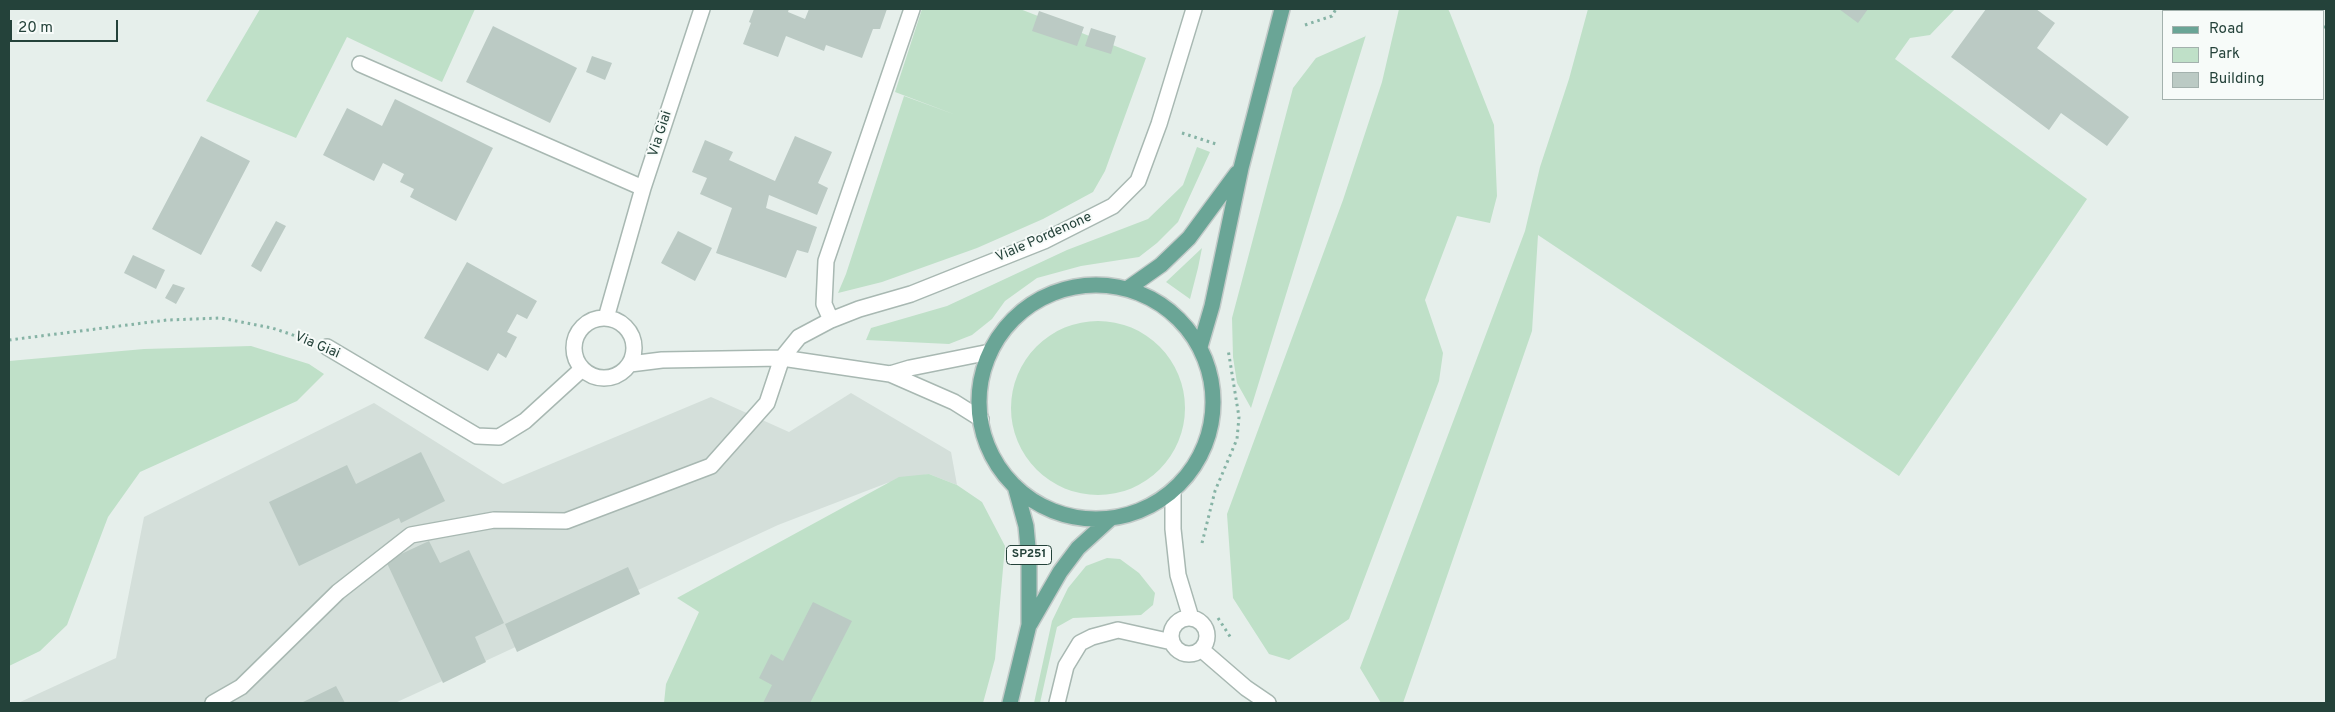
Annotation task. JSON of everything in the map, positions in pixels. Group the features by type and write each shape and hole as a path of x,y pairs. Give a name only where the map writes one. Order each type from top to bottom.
{"main road":[{"path":"1200,348 1212,306 1243,161 1282,9"},
{"path":"1127,289 1161,265 1189,238 1243,161"},
{"path":"1089,285 1127,289 1161,304 1185,326 1200,348 1207,363 1212,384 1213,408 1211,427 1205,446 1194,467 1173,491 1143,510 1111,518 1088,519 1061,513 1036,503 1015,486 1001,470 990,451 981,419 980,387 990,352 1012,320 1028,306 1047,295 1068,288 1089,285"},
{"name":"SP251","path":"1010,703 1029,625 1029,558 1026,526 1015,486"},
{"name":"SP251","path":"1029,625 1060,572 1078,548 1111,518"}],"street":[{"name":"Via Giai","path":"606,318 643,188 702,9"},
{"path":"831,320 824,304 826,261 912,9"},
{"name":"Viale Pordenone","path":"782,358 799,337 831,320 859,309 911,294 1044,241 1113,206 1138,181 1159,124 1194,9"},
{"path":"360,64 643,188"},
{"path":"596,319 616,320 631,334 634,354 630,364 624,371 607,378 598,378 582,368 575,355 574,340 587,323 596,319"},
{"name":"Via Giai","path":"326,347 477,436 499,437 525,421 582,368"},
{"path":"890,374 910,368 990,352"},
{"path":"630,364 662,360 782,358 890,374 954,402 981,419"},
{"path":"213,703 241,687 338,592 411,535 494,520 566,521 711,466 767,402 782,358"},
{"path":"1173,491 1173,529 1178,575 1191,618"},
{"path":"1191,618 1202,622 1208,633 1206,645 1197,653 1185,654 1175,648 1172,642 1172,630 1180,620 1191,618"},
{"path":"1057,703 1066,666 1080,643 1092,637 1118,630 1172,642"},
{"path":"1202,650 1246,688 1268,703"}],"path":[{"path":"1159,124 1243,161"},
{"name":"Via Giai","path":"9,340 168,320 221,318 272,328 326,347"},
{"path":"1201,548 1215,491 1237,439 1239,418 1227,344"},
{"path":"1214,612 1234,642"}],"shaded area":[{"path":"851,393 951,452 957,485 929,474 887,483 778,525 395,703 18,703 116,658 144,517 374,403 503,484 711,397 789,432"}],"green space":[{"path":"260,9 475,9 442,82 347,37 296,138 206,101"},
{"path":"922,9 1020,9 1146,58 1105,171 1093,192 1043,219 977,248 882,282 838,293 846,274 904,96 956,115 895,92"},
{"path":"1399,9 1448,9 1494,125 1497,196 1490,223 1457,216 1425,300 1443,353 1439,381 1349,619 1289,660 1269,654 1233,598 1227,514 1343,200 1382,82"},
{"path":"1588,9 1955,9 1930,35 1910,38 1895,59 2087,199 1899,476 1538,235 1532,331 1403,703 1381,703 1360,668 1525,231 1540,167 1569,79"},
{"path":"1366,36 1251,408 1237,383 1233,357 1232,318 1293,88 1316,58"},
{"path":"1197,147 1210,152 1178,222 1157,243 1139,257 1081,266 1037,278 1005,301 992,319 972,335 949,344 866,340 871,328 947,306 1067,250 1148,219 1183,185"},
{"path":"1202,248 1198,268 1190,299 1166,282"},
{"path":"1098,321 1115,323 1139,331 1165,353 1175,367 1181,383 1185,408 1183,425 1175,449 1153,475 1139,485 1123,491 1098,495 1081,493 1057,485 1031,463 1021,449 1015,433 1011,408 1013,391 1021,367 1043,341 1057,331 1073,325"},
{"path":"251,346 309,364 324,374 297,401 140,472 108,517 67,625 40,651 9,666 9,361 144,349"},
{"path":"929,474 957,485 982,502 1005,546 995,659 983,703 664,703 666,684 699,612 677,598 899,477"},
{"path":"1107,558 1120,559 1139,573 1155,593 1153,605 1141,615 1073,618 1057,627 1040,703 1034,703 1052,621 1068,588 1086,566"}],"building":[{"path":"754,9 789,9 788,12 805,19 809,9 887,9 880,29 873,29 862,58 826,45 824,51 786,36 778,57 743,44"},
{"path":"1839,9 1868,9 1858,23"},
{"path":"1986,9 2036,9 2055,23 2037,48 2129,117 2107,146 2061,113 2049,130 1951,57"},
{"path":"1039,11 1084,27 1077,46 1032,31"},
{"path":"493,26 577,68 550,123 466,82"},
{"path":"1091,28 1116,36 1111,54 1085,46"},
{"path":"592,56 612,63 605,80 586,72"},
{"path":"395,99 493,148 456,221 410,197 414,189 400,182 404,174 383,163 374,181 323,155 347,108 382,126"},
{"path":"201,136 250,161 201,255 152,229"},
{"path":"795,136 832,152 818,183 828,188 817,215 769,195 766,208 817,227 808,253 797,250 786,278 716,253 732,208 700,194 707,178 692,172 705,140 733,152 729,160 775,181"},
{"path":"276,221 286,226 261,272 251,266"},
{"path":"678,231 712,248 695,281 661,263"},
{"path":"133,255 165,270 156,289 124,273"},
{"path":"467,262 537,301 527,319 517,314 507,332 517,337 506,358 498,353 488,371 424,338"},
{"path":"173,284 185,288 176,304 165,298"},
{"path":"421,452 445,501 401,523 399,518 299,566 269,502 347,465 356,484"},
{"path":"429,541 440,563 469,550 504,623 475,637 486,662 443,683 386,561"},
{"path":"628,567 640,594 517,652 505,624"},
{"path":"813,602 852,621 810,703 763,703 772,685 759,678 771,654 783,661"},
{"path":"336,686 345,703 301,703"}]}
